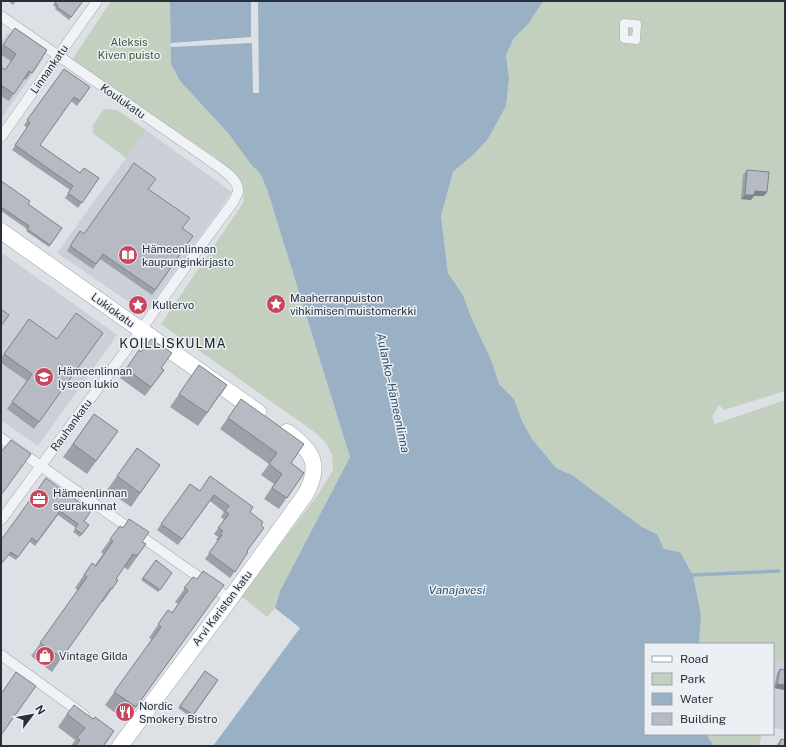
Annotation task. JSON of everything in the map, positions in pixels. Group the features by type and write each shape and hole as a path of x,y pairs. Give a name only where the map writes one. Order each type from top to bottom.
{"main road":[{"name":"Lukiokatu","path":"1,231 296,439 307,449 314,466"},
{"name":"Arvi Kariston katu","path":"119,741 230,599 305,495 311,485 314,475 314,466"}],"street":[{"name":"Linnankatu","path":"1,137 97,1"},
{"name":"Koulukatu","path":"1,16 209,160 230,176 236,183 238,192"},
{"name":"Rauhankatu","path":"1,520 141,330 234,201 238,192"},
{"path":"1,438 230,599"},
{"path":"1,655 89,719"}],"shaded area":[{"path":"8,32 44,58 1,119 1,42"},
{"path":"146,130 232,192 145,313 57,253"},
{"name":"Hämeenlinnan lyseon lukio","path":"1,252 117,335 38,446 1,420"},
{"path":"785,659 785,730 774,728 774,676 777,661"}],"green space":[{"name":"Aleksis Kiven puisto","path":"111,1 170,1 171,64 180,81 228,133 253,167 258,171 267,189 350,457 280,591 275,608 267,617 241,596 317,496 333,470 332,455 326,443 316,433 161,324 243,203 244,191 240,180 212,155 72,60"},
{"path":"543,1 785,1 785,391 724,410 719,405 712,417 715,424 785,400 785,659 777,661 774,676 774,643 699,643 701,615 693,575 680,552 664,549 657,534 642,527 572,475 556,468 532,439 522,421 514,399 499,384 492,362 471,317 463,295 448,273 441,216 453,172 474,154 488,139 506,106 509,79 506,55 514,38 529,23"},
{"path":"104,109 117,110 146,130 126,158 93,133 93,125"},
{"path":"707,735 762,735 759,746 714,746"}],"water":[{"name":"Vanajavesi","path":"170,1 543,1 529,23 514,38 506,55 509,79 506,106 488,139 474,154 453,172 441,216 448,273 463,295 471,317 492,362 499,384 514,399 522,421 532,439 556,468 572,475 642,527 657,534 664,549 680,552 693,575 701,615 699,643 644,643 644,735 707,735 714,746 213,746 300,628 275,608 280,591 350,457 262,177 228,133 180,81 171,64"}],"pier":[{"path":"251,1 258,1 259,93 253,93 252,43 171,47 171,43 251,37"}],"building":[{"path":"56,1 83,1 71,17 57,7 58,5 55,3"},
{"path":"15,28 47,50 32,73 29,71 14,94 1,85 1,67 5,70 16,54 3,45"},
{"path":"64,69 90,87 80,101 74,97 40,145 80,173 84,168 99,178 82,203 68,193 73,186 15,145 30,123 27,120"},
{"path":"134,163 156,179 148,189 190,218 182,228 193,236 155,290 103,254 96,264 70,246 80,231 84,234"},
{"path":"747,170 769,172 767,192 755,191 754,195 745,195"},
{"path":"1,181 30,201 28,204 62,228 50,245 27,229 29,226 1,207"},
{"path":"1,309 9,315 1,326"},
{"path":"76,313 103,333 39,422 12,402 32,374 4,354 29,319 57,339"},
{"path":"151,339 172,353 161,368 164,370 151,387 126,369 139,350 141,352"},
{"path":"199,365 227,385 207,413 179,394"},
{"path":"241,399 304,444 291,463 304,473 287,498 272,488 282,474 269,464 277,453 228,418"},
{"path":"94,414 118,431 96,461 73,444"},
{"path":"11,440 31,454 1,495 1,452"},
{"path":"137,448 160,465 140,493 117,476"},
{"path":"210,476 253,507 250,512 263,522 261,525 264,528 247,551 248,552 235,572 209,553 222,535 220,534 223,531 218,528 229,514 225,511 229,506 214,495 182,539 161,524 190,484 200,491"},
{"path":"46,478 91,511 84,521 89,525 82,534 75,529 78,524 60,511 37,542 32,538 18,557 11,552 1,564 1,540"},
{"path":"129,519 149,532 142,542 146,544 137,556 133,554 116,579 118,580 112,589 111,588 62,658 40,643 87,577 84,575 92,563 96,566 113,541 110,539 120,526 123,528"},
{"path":"156,560 172,573 160,590 143,578"},
{"path":"203,571 224,585 136,707 114,692 161,627 158,624 168,610 172,613 188,590 184,588 193,577 197,579"},
{"path":"780,669 785,670 785,685 777,684"},
{"path":"205,671 218,680 193,715 180,706"},
{"path":"16,672 36,686 1,735 1,694"},
{"path":"74,705 93,719 95,717 114,731 103,746 75,746 80,740 77,737 85,728 67,714"},
{"path":"781,739 785,740 785,746 779,746"}],"waterway":[{"path":"693,575 779,571"}],"place":[{"name":"Hämeenlinnan kaupunginkirjasto","path":"128,255"},
{"name":"Maaherranpuiston vihkimisen muistomerkki","path":"276,304"},
{"name":"Kullervo","path":"138,305"},
{"name":"Hämeenlinnan lyseon lukio","path":"44,377"},
{"name":"Hämeenlinnan seurakunnat","path":"39,499"},
{"name":"Vintage Gilda","path":"45,656"},
{"name":"Nordic Smokery Bistro","path":"125,712"}],"district":[{"name":"KOILLISKULMA","path":"173,343"}],"water label":[{"name":"Aulanko–Hämeenlinna","path":"393,393"}]}
